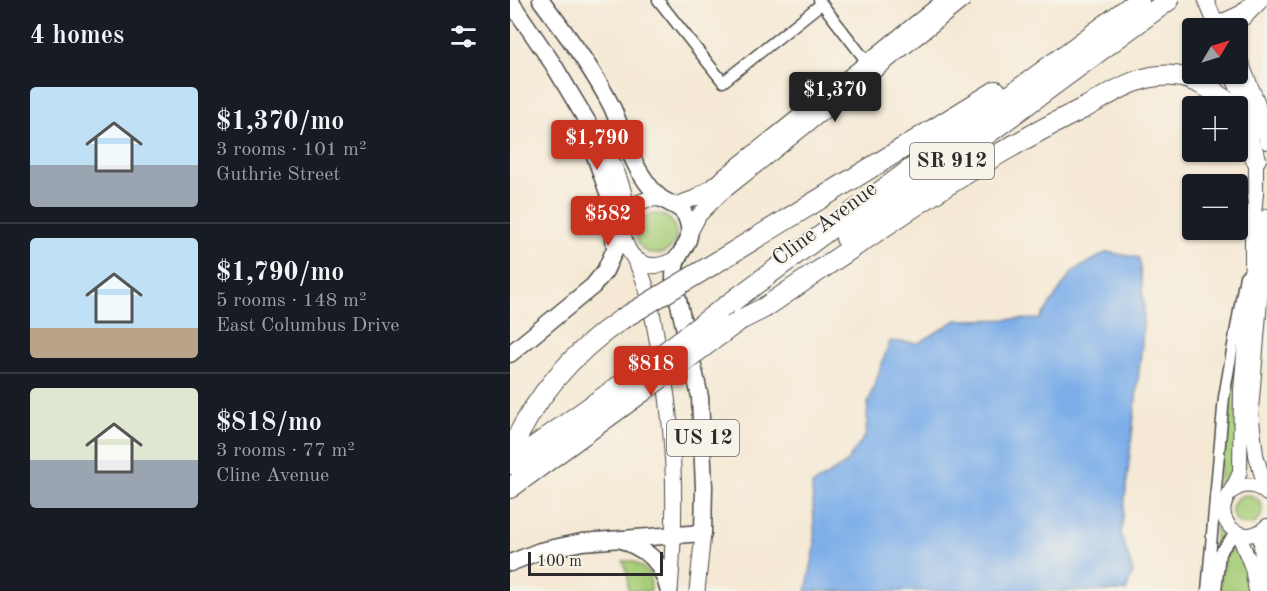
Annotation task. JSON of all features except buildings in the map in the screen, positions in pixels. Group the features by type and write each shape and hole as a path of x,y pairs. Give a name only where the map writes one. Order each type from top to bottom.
{"highway":[{"name":"Cline Avenue","path":"510,464 840,224 1098,29 1140,0"},
{"path":"1237,18 1258,0"},
{"name":"Cline Avenue","path":"510,488 1167,2"},
{"path":"510,453 525,422 546,390 565,367 593,340 622,319 1098,29"},
{"path":"740,320 764,308 989,158 1140,80 1160,75 1188,79 1206,86 1218,96"},
{"path":"1248,139 1256,159"}],"main road":[{"path":"541,0 573,42 599,84 613,109 636,166 687,218 690,232"},
{"path":"510,354 593,286 605,271 625,220 641,202 648,199 669,202 695,198 945,0"},
{"path":"690,232 699,214 727,188 963,0"},
{"path":"1206,0 1214,18"},
{"path":"510,1 553,63 594,131 623,187 625,220 623,240 647,288 669,406 673,446 674,536 670,591"},
{"path":"587,121 586,133 611,201 615,249"},
{"name":"US 12","path":"690,232 687,244 678,257 674,270 674,282 702,421 703,533"},
{"path":"632,255 652,266 670,263 678,257"},
{"path":"510,563 540,551 582,542 703,533 697,591"},
{"path":"618,538 652,555 662,568 670,591"}],"street":[{"path":"658,0 723,82 820,2 867,62"},
{"path":"1248,80 1257,102 1267,142"},
{"path":"1207,591 1224,397 1252,237 1256,193 1254,131 1236,84"},
{"path":"1267,216 1251,411 1253,441 1267,494"},
{"path":"1252,237 1252,263 1241,390 1240,471 1223,510 1224,519 1237,533 1252,568 1256,591"},
{"path":"1230,493 1236,488 1253,486 1267,494"},
{"path":"1237,533 1254,534 1267,526"},
{"path":"1263,591 1261,542 1267,526"},
{"path":"1216,591 1220,553 1237,533"}],"green space":[{"path":"656,214 664,215 670,220 675,226 675,242 670,248 664,253 656,254 648,253 642,248 637,242 636,234 637,226 642,220 648,215"},
{"path":"1244,307 1237,466 1222,496 1230,534 1214,551 1223,430"},
{"path":"1247,495 1258,499 1262,510 1258,521 1247,525 1236,521 1232,510 1236,499"},
{"path":"1237,543 1245,559 1252,591 1219,591 1225,555"},
{"path":"623,561 633,561 650,573 651,591 628,591 628,576"}],"water":[{"path":"1107,252 1139,258 1144,307 1121,535 1133,572 1126,591 806,591 815,547 812,485 844,465 866,435 868,403 890,341 919,343 956,320 1040,319 1072,272"}]}
